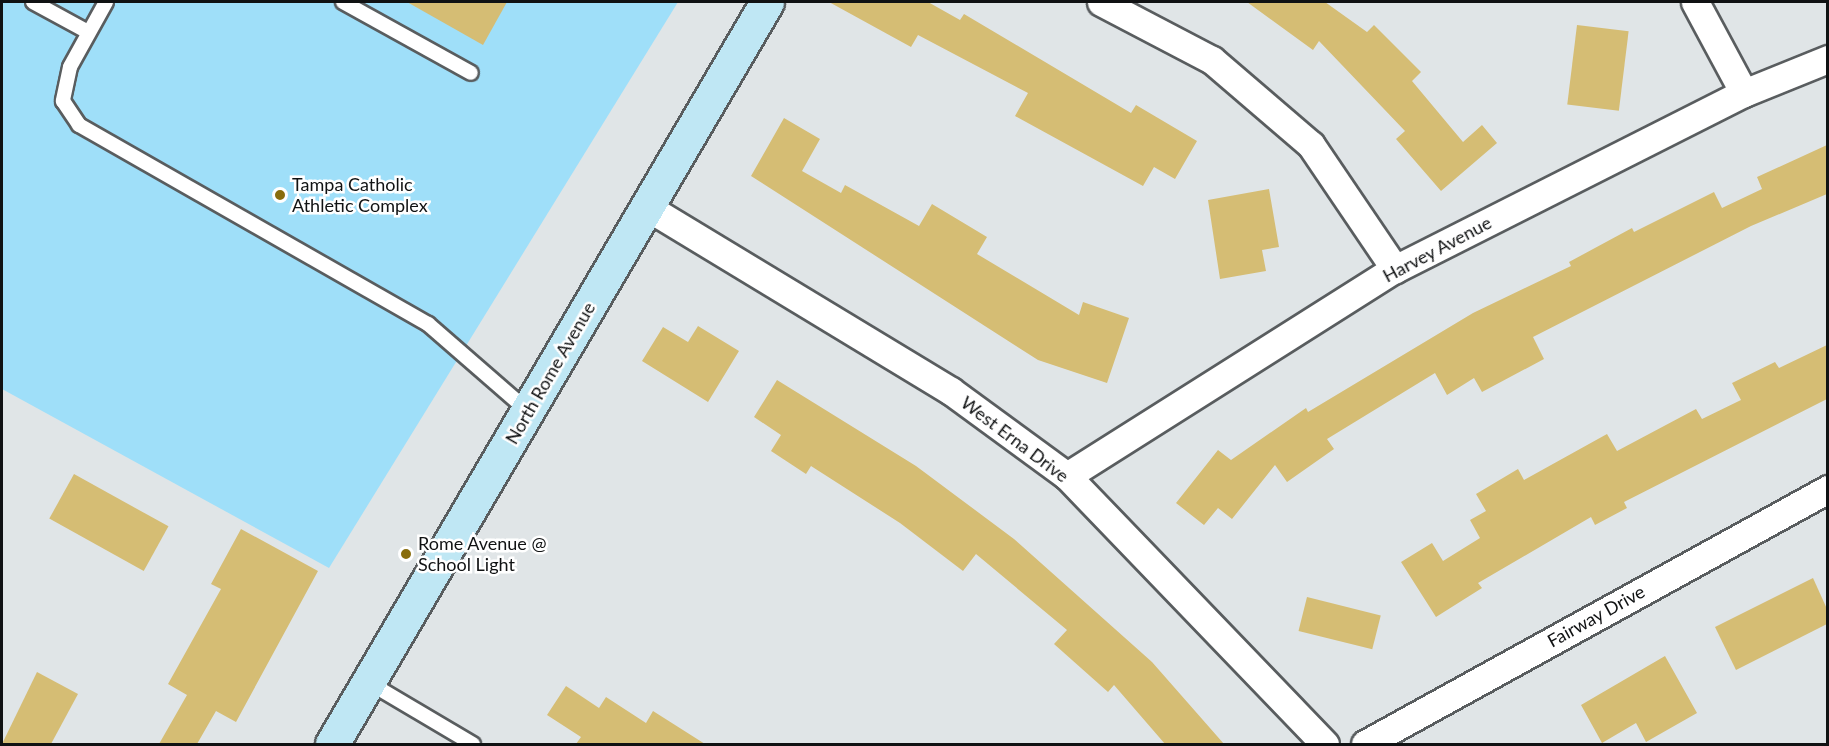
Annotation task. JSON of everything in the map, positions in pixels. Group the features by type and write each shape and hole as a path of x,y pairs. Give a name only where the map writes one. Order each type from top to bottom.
{"street":[{"name":"North Rome Avenue","path":"332,744 767,2"},
{"path":"1101,2 1212,60 1311,145 1395,269"},
{"path":"1695,2 1744,93"},
{"name":"Harvey Avenue","path":"1067,476 1395,269 1744,93 1827,59"},
{"name":"West Erna Drive","path":"647,207 951,391 1067,476 1325,744"},
{"name":"Fairway Drive","path":"1365,744 1827,489"}],"lane":[{"path":"33,2 88,32"},
{"path":"106,2 70,67 63,101 79,125 428,324 528,411"},
{"path":"343,2 471,73"},
{"path":"368,682 473,744"}],"shaded area":[{"name":"Tampa Catholic Athletic Complex","path":"2,2 678,2 329,568 2,389"}],"building":[{"path":"407,2 507,2 483,45"},
{"path":"829,2 928,2 960,20 964,14 1131,113 1136,105 1197,141 1175,179 1154,167 1143,186 1015,116 1028,93 918,35 911,47"},
{"path":"1247,2 1325,2 1367,32 1374,25 1421,72 1412,81 1463,142 1482,125 1497,143 1441,191 1396,139 1405,131 1319,41 1313,50"},
{"path":"1577,25 1629,31 1619,111 1567,104"},
{"path":"784,118 820,139 802,171 841,193 845,185 919,226 932,204 987,237 977,254 1079,315 1083,302 1129,318 1107,383 1038,360 751,176"},
{"path":"1827,145 1827,194 1751,226 1533,337 1544,359 1482,392 1474,378 1447,395 1435,373 1327,439 1334,449 1287,482 1275,465 1232,519 1218,508 1204,525 1176,503 1218,450 1231,460 1306,408 1308,412 1473,313 1571,266 1569,262 1632,228 1634,232 1714,192 1722,208 1762,189 1757,177"},
{"path":"1269,189 1279,247 1262,250 1266,271 1220,279 1208,200"},
{"path":"698,326 739,351 708,402 642,361 663,327 688,342"},
{"path":"1827,345 1827,399 1624,502 1627,508 1595,525 1591,517 1478,583 1482,588 1436,617 1401,562 1432,543 1443,561 1480,538 1470,520 1486,511 1476,494 1518,469 1524,480 1607,434 1617,451 1696,409 1702,419 1741,400 1732,383 1775,362 1779,368"},
{"path":"777,380 916,466 1014,539 1152,662 1224,744 1165,744 1114,685 1108,692 1054,644 1067,630 976,554 963,571 900,523 811,466 806,474 771,451 781,435 754,417"},
{"path":"74,474 168,526 144,571 49,519"},
{"path":"241,529 318,571 236,722 216,711 197,744 159,744 187,695 168,684 221,589 211,584"},
{"path":"1813,578 1827,609 1827,624 1736,670 1715,627"},
{"path":"1307,597 1381,615 1372,649 1299,631"},
{"path":"1665,656 1697,713 1646,742 1636,723 1602,743 1581,705"},
{"path":"37,672 78,694 51,744 2,744"},
{"path":"566,686 599,708 606,697 646,723 653,711 705,744 576,744 581,737 547,715"}],"place":[{"name":"Tampa Catholic Athletic Complex","path":"280,195"},
{"name":"Rome Avenue @ School Light","path":"406,554"}]}
